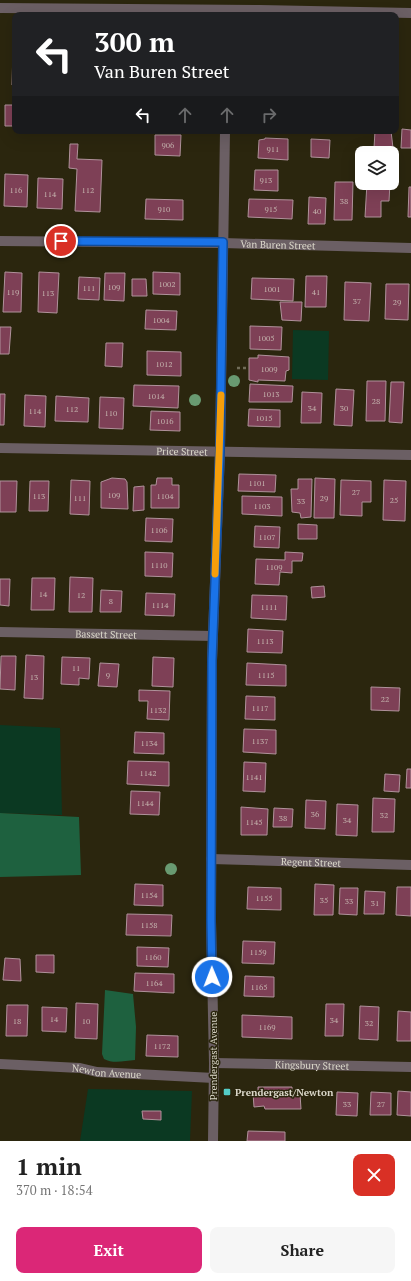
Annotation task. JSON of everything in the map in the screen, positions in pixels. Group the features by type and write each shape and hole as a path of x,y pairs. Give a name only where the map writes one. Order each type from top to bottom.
{"street":[{"path":"0,8 187,10 232,8 361,12"},
{"path":"399,13 411,13"},
{"name":"Prendergast Avenue","path":"213,1141 214,1063 211,859 213,636 220,451 225,134"},
{"name":"Van Buren Street","path":"0,240 223,242 411,248"},
{"name":"Price Street","path":"0,448 411,454"},
{"name":"Bassett Street","path":"0,632 213,636"},
{"name":"Regent Street","path":"211,859 411,865"},
{"name":"Kingsbury Street","path":"214,1063 411,1067"},
{"name":"Newton Avenue","path":"0,1064 80,1068 97,1072 214,1078"}],"path":[{"path":"237,368 249,368"}],"green space":[{"path":"293,330 329,331 328,380 292,379"},
{"path":"0,725 60,728 62,815 0,813"},
{"path":"0,813 79,817 81,875 0,877"},
{"path":"105,990 133,994 136,1027 135,1060 115,1062 104,1059 102,1054"},
{"path":"88,1089 192,1091 190,1141 80,1141"}],"building":[{"path":"5,105 12,105 12,126 5,126"},
{"path":"402,129 411,130 411,148 401,148"},
{"path":"375,134 391,134 393,146 374,146"},
{"path":"155,135 181,135 180,156 155,155"},
{"path":"265,138 288,139 288,160 258,158 259,140"},
{"path":"311,139 330,140 329,158 311,157"},
{"path":"70,144 78,144 77,159 102,160 100,212 75,211 77,169 69,168"},
{"path":"255,170 278,170 278,191 254,190"},
{"path":"5,174 28,175 27,207 4,206"},
{"path":"38,178 63,179 62,209 37,208"},
{"path":"335,182 353,182 352,220 334,220"},
{"path":"409,187 411,187 411,217 408,217"},
{"path":"367,190 390,190 389,201 381,201 381,217 365,217"},
{"path":"309,197 326,198 325,224 308,224"},
{"path":"146,199 183,200 183,220 145,219"},
{"path":"249,199 293,200 292,219 248,217"},
{"path":"5,272 22,273 21,312 3,312"},
{"path":"39,272 59,273 57,313 38,312"},
{"path":"153,272 180,273 180,295 153,294"},
{"path":"105,273 125,273 124,301 104,300"},
{"path":"306,276 327,276 326,307 305,307"},
{"path":"79,277 100,278 99,300 78,299"},
{"path":"252,278 294,279 293,301 251,299"},
{"path":"132,279 146,279 147,296 132,296"},
{"path":"345,282 371,283 369,321 344,320"},
{"path":"386,284 409,284 408,320 385,319"},
{"path":"280,302 302,302 301,321 282,320"},
{"path":"146,310 177,311 176,330 145,329"},
{"path":"250,326 282,327 281,350 250,349"},
{"path":"0,327 11,327 9,354 0,354"},
{"path":"106,343 123,343 122,367 105,366"},
{"path":"147,351 181,352 181,376 147,375"},
{"path":"258,355 289,357 289,370 286,371 285,381 258,380 258,382 249,380 249,358 258,358"},
{"path":"367,381 386,381 385,421 366,421"},
{"path":"391,382 404,382 402,423 389,422"},
{"path":"250,384 293,386 292,402 249,402"},
{"path":"134,385 179,386 178,408 133,406"},
{"path":"336,389 354,390 352,426 334,425"},
{"path":"302,392 322,393 321,423 301,423"},
{"path":"0,394 5,394 4,425 0,425"},
{"path":"25,395 46,396 45,427 24,426"},
{"path":"56,396 89,398 88,422 55,421"},
{"path":"100,397 124,398 123,429 99,428"},
{"path":"249,409 280,410 280,427 248,426"},
{"path":"151,411 180,412 180,431 150,430"},
{"path":"239,474 276,475 275,492 238,491"},
{"path":"112,478 125,479 127,482 128,509 101,508 101,482"},
{"path":"157,478 172,478 172,485 179,485 179,508 151,508 151,485 156,485"},
{"path":"315,478 335,479 334,518 314,518"},
{"path":"298,479 312,479 311,517 301,518 300,513 292,512 291,489 298,489"},
{"path":"71,480 90,481 89,515 70,514"},
{"path":"341,480 371,481 371,502 362,502 362,516 340,515"},
{"path":"384,480 406,481 405,521 383,520"},
{"path":"0,481 17,481 16,512 0,512"},
{"path":"30,481 49,481 48,511 29,511"},
{"path":"144,486 144,510 133,511 134,487"},
{"path":"242,496 282,497 282,516 242,514"},
{"path":"146,518 173,519 172,542 145,541"},
{"path":"298,524 317,525 317,539 298,539"},
{"path":"255,526 280,527 279,548 254,547"},
{"path":"145,552 173,553 172,577 145,576"},
{"path":"285,552 303,553 302,561 292,561 292,573 280,572 279,585 255,584 256,559 285,560"},
{"path":"70,577 93,578 92,612 69,612"},
{"path":"32,578 55,578 54,610 31,610"},
{"path":"0,579 10,579 9,606 0,605"},
{"path":"324,586 325,597 312,598 311,587"},
{"path":"101,590 122,591 121,612 100,612"},
{"path":"146,593 175,594 174,616 145,615"},
{"path":"252,595 287,596 286,620 251,618"},
{"path":"248,629 283,631 282,653 247,652"},
{"path":"26,655 44,656 43,699 24,698"},
{"path":"1,656 16,656 15,690 0,689"},
{"path":"62,657 90,658 89,679 79,678 79,685 61,684"},
{"path":"153,657 174,658 173,687 152,686"},
{"path":"100,663 119,664 117,687 98,686"},
{"path":"247,663 286,665 286,686 246,685"},
{"path":"371,687 400,688 399,711 371,710"},
{"path":"139,690 170,691 169,720 147,719 148,701 139,701"},
{"path":"246,696 275,697 275,720 245,719"},
{"path":"244,729 276,730 276,754 243,752"},
{"path":"135,732 164,733 164,754 134,753"},
{"path":"128,761 169,762 169,786 127,784"},
{"path":"244,762 266,763 265,792 243,791"},
{"path":"407,769 411,769 411,788 406,788"},
{"path":"385,774 400,775 399,792 384,791"},
{"path":"131,791 160,792 159,815 130,814"},
{"path":"373,798 395,799 394,832 372,832"},
{"path":"306,800 326,801 325,829 305,828"},
{"path":"337,804 358,805 357,836 336,835"},
{"path":"241,807 268,809 267,835 241,835"},
{"path":"274,808 293,809 292,827 273,827"},
{"path":"135,884 163,885 163,906 134,905"},
{"path":"315,884 334,885 333,915 314,915"},
{"path":"248,887 281,888 281,910 247,909"},
{"path":"397,887 411,887 411,916 396,915"},
{"path":"340,888 358,888 357,915 339,914"},
{"path":"365,891 385,892 384,914 364,914"},
{"path":"127,914 172,915 171,936 126,935"},
{"path":"243,941 275,942 274,964 242,963"},
{"path":"137,947 169,948 168,967 137,966"},
{"path":"36,955 54,955 54,973 36,972"},
{"path":"5,958 20,959 21,981 3,980"},
{"path":"135,973 174,974 174,993 134,991"},
{"path":"245,976 274,977 274,997 244,996"},
{"path":"76,1003 98,1004 97,1039 75,1038"},
{"path":"326,1004 344,1004 343,1036 325,1036"},
{"path":"7,1005 28,1005 27,1036 6,1036"},
{"path":"360,1006 379,1007 378,1040 359,1039"},
{"path":"42,1007 67,1008 66,1032 42,1031"},
{"path":"398,1011 411,1012 411,1041 397,1041"},
{"path":"242,1015 292,1017 292,1039 242,1037"},
{"path":"147,1035 178,1036 178,1057 146,1056"},
{"path":"258,1087 292,1087 292,1094 300,1094 301,1109 265,1109 264,1106 254,1107 253,1093 258,1093"},
{"path":"398,1091 411,1092 411,1116 397,1115"},
{"path":"337,1092 358,1093 357,1116 336,1115"},
{"path":"371,1092 391,1093 391,1115 370,1115"},
{"path":"142,1111 161,1111 161,1120 143,1119"},
{"path":"248,1131 285,1132 285,1141 247,1141"}],"slow traffic":[{"path":"215,574 221,395"}],"place":[{"name":"Prendergast/Newton","path":"227,1092"}],"route":[{"path":"61,241 223,242 220,451 212,660 212,977"}]}
